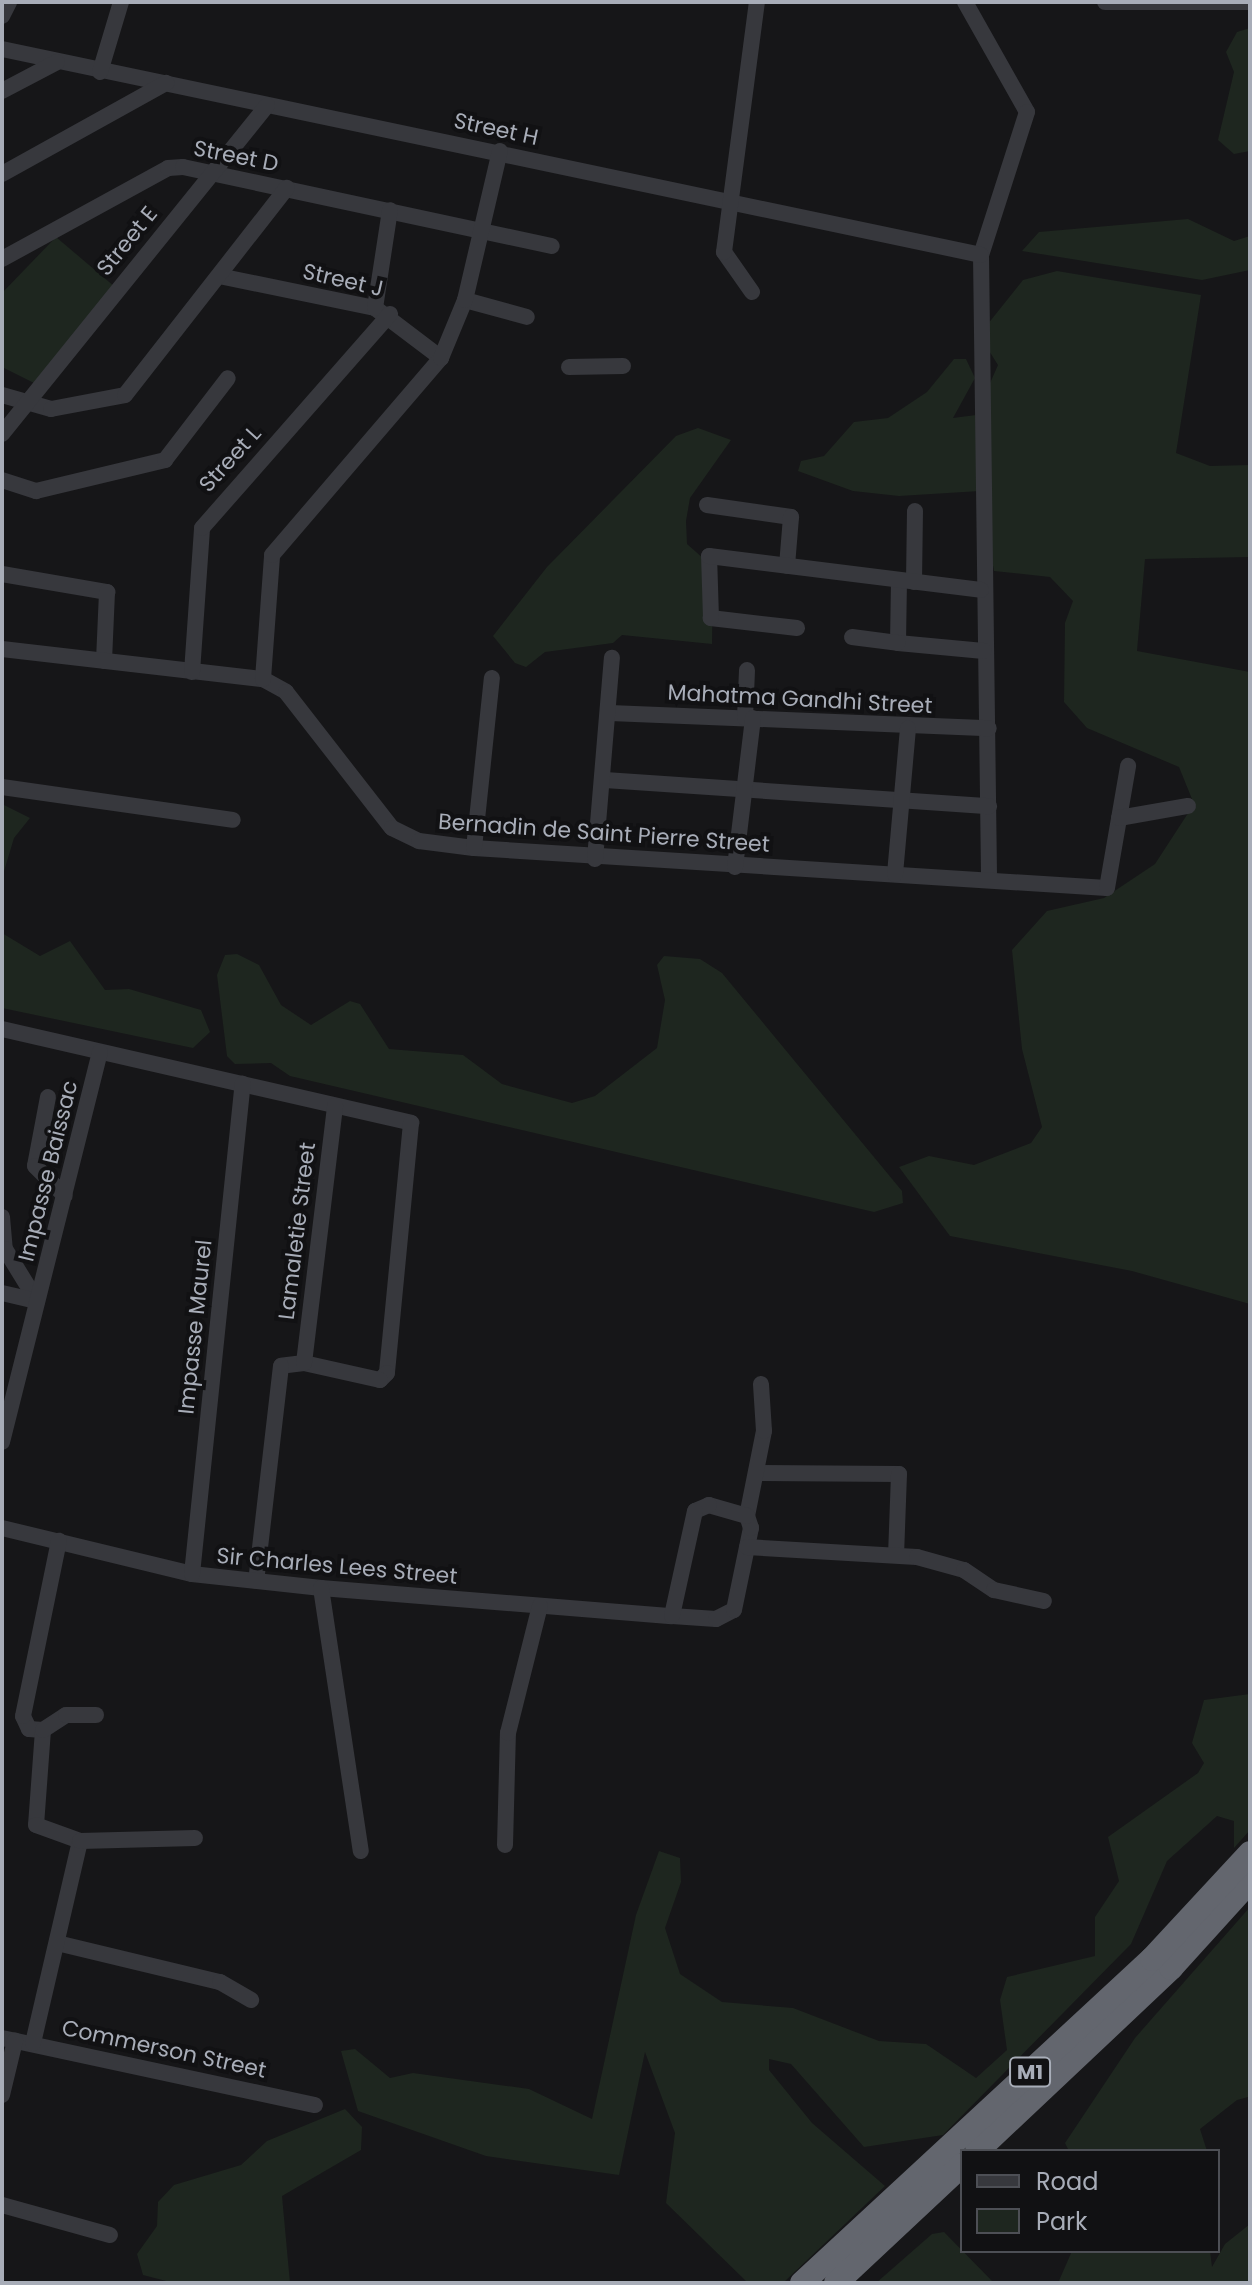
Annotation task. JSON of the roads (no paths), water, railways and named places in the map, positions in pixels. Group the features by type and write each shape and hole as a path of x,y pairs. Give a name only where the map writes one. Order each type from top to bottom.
{"highway":[{"name":"M1","path":"802,2283 1152,1959 1250,1853"},
{"name":"M1","path":"979,2149 1171,1968 1250,1881"},
{"path":"836,2283 960,2167"}],"street":[{"path":"2,16 9,2"},
{"path":"100,72 121,2"},
{"path":"752,292 724,252 757,2"},
{"path":"965,2 1027,112 981,255 981,590 989,728 989,878"},
{"path":"1105,2 1250,2"},
{"name":"Street H","path":"2,49 100,72 500,151 981,255"},
{"path":"2,91 57,62"},
{"path":"2,174 166,83"},
{"name":"Street E","path":"2,434 267,106"},
{"path":"2,649 263,679 267,580 280,540 441,358 465,300 500,151"},
{"name":"Street D","path":"2,259 168,168 287,188 552,246"},
{"path":"2,395 23,405 51,409 125,395 287,188"},
{"path":"382,311 390,210"},
{"name":"Street J","path":"219,276 382,311 441,358"},
{"path":"465,300 527,317"},
{"name":"Street L","path":"192,672 202,528 382,311"},
{"path":"569,367 623,366"},
{"path":"2,480 36,491 165,460 228,378"},
{"path":"707,505 791,517 787,566"},
{"path":"898,643 915,511"},
{"path":"797,628 711,618 709,556 981,590"},
{"path":"2,574 107,592 104,661"},
{"path":"852,637 984,651"},
{"path":"595,859 605,780 612,658"},
{"path":"735,867 749,718 747,670"},
{"path":"474,848 492,678"},
{"name":"Bernadin de Saint Pierre Street","path":"263,679 286,692 392,828 419,841 595,859 989,878 1107,888 1119,818"},
{"name":"Mahatma Gandhi Street","path":"610,713 749,718 908,729 989,728"},
{"path":"895,874 908,729"},
{"path":"1128,766 1119,818 1188,806"},
{"path":"605,780 989,806"},
{"path":"2,787 233,820"},
{"path":"2,1029 411,1123 387,1373 380,1380 288,1362 276,1373 256,1581"},
{"name":"Impasse Baissac","path":"2,1442 100,1052"},
{"name":"Impasse Maurel","path":"192,1574 243,1084"},
{"path":"48,1097 35,1166 65,1196"},
{"name":"Lamaletie Street","path":"304,1363 335,1106"},
{"path":"2,1217 5,1249 37,1301"},
{"path":"2,1293 37,1301"},
{"name":"Sir Charles Lees Street","path":"2,1528 192,1574 321,1588 716,1619 734,1610 747,1547 747,1516 757,1473 767,1402 761,1384"},
{"path":"757,1473 899,1474 896,1554"},
{"path":"672,1616 695,1511 709,1505 747,1516"},
{"path":"59,1541 23,1716 29,1729 43,1730 66,1715 96,1715"},
{"path":"747,1547 896,1554 1044,1601"},
{"path":"321,1588 361,1851"},
{"path":"505,1845 508,1733 540,1606"},
{"path":"43,1730 36,1825 80,1841 195,1838"},
{"path":"33,2043 80,1841"},
{"path":"57,1943 220,1982 251,2000"},
{"path":"2,2095 9,2039"},
{"name":"Commerson Street","path":"9,2039 315,2105"},
{"path":"2,2205 110,2235"}]}
